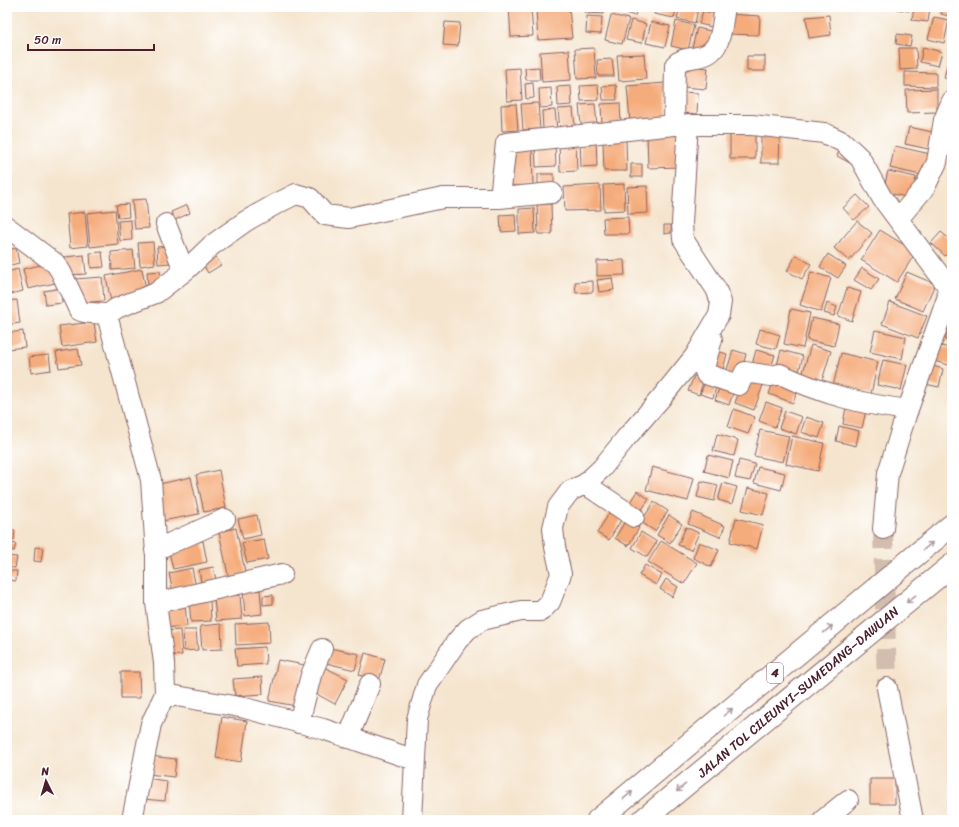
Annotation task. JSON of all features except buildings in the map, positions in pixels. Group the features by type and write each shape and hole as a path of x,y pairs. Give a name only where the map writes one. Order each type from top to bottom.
{"highway":[{"name":"4","path":"598,820 952,525"},
{"name":"JALAN TOL CILEUNYI–SUMEDANG–DAWUAN","path":"643,820 952,565"}],"street":[{"path":"412,820 417,719 428,685 457,640 468,629 482,620 521,611 541,610 550,602 561,574 555,547 553,528 558,507 570,491 585,484 602,468 661,398 695,356 719,315 721,302 716,289 683,239 681,125 674,65 685,58 699,57 711,53 717,47 725,7"},
{"path":"898,219 925,187 937,162 944,120 952,102"},
{"path":"500,198 506,142 681,125 752,125 824,133 843,142 860,158 882,198 950,287 888,473 883,529"},
{"path":"107,315 117,308 156,293 187,269 212,245 252,218 296,194 310,198 325,215 349,218 443,198 500,198 552,193"},
{"path":"166,224 181,263 187,269"},
{"path":"7,227 56,264 61,272 71,297 79,310 83,313 100,313 107,315"},
{"path":"107,315 151,480 156,604 164,663 165,694 151,724 132,820"},
{"path":"709,330 713,340 704,368 706,374 738,385 745,372 771,376 780,374 809,388 868,405 908,410"},
{"path":"585,484 634,517"},
{"path":"155,550 225,519"},
{"path":"156,604 282,574"},
{"path":"299,723 311,675 322,649"},
{"path":"348,738 370,684"},
{"path":"887,688 912,820"},
{"path":"165,694 245,708 299,723 415,760"},
{"path":"823,820 848,800"}],"tunnel":[{"path":"883,529 887,688"}]}
